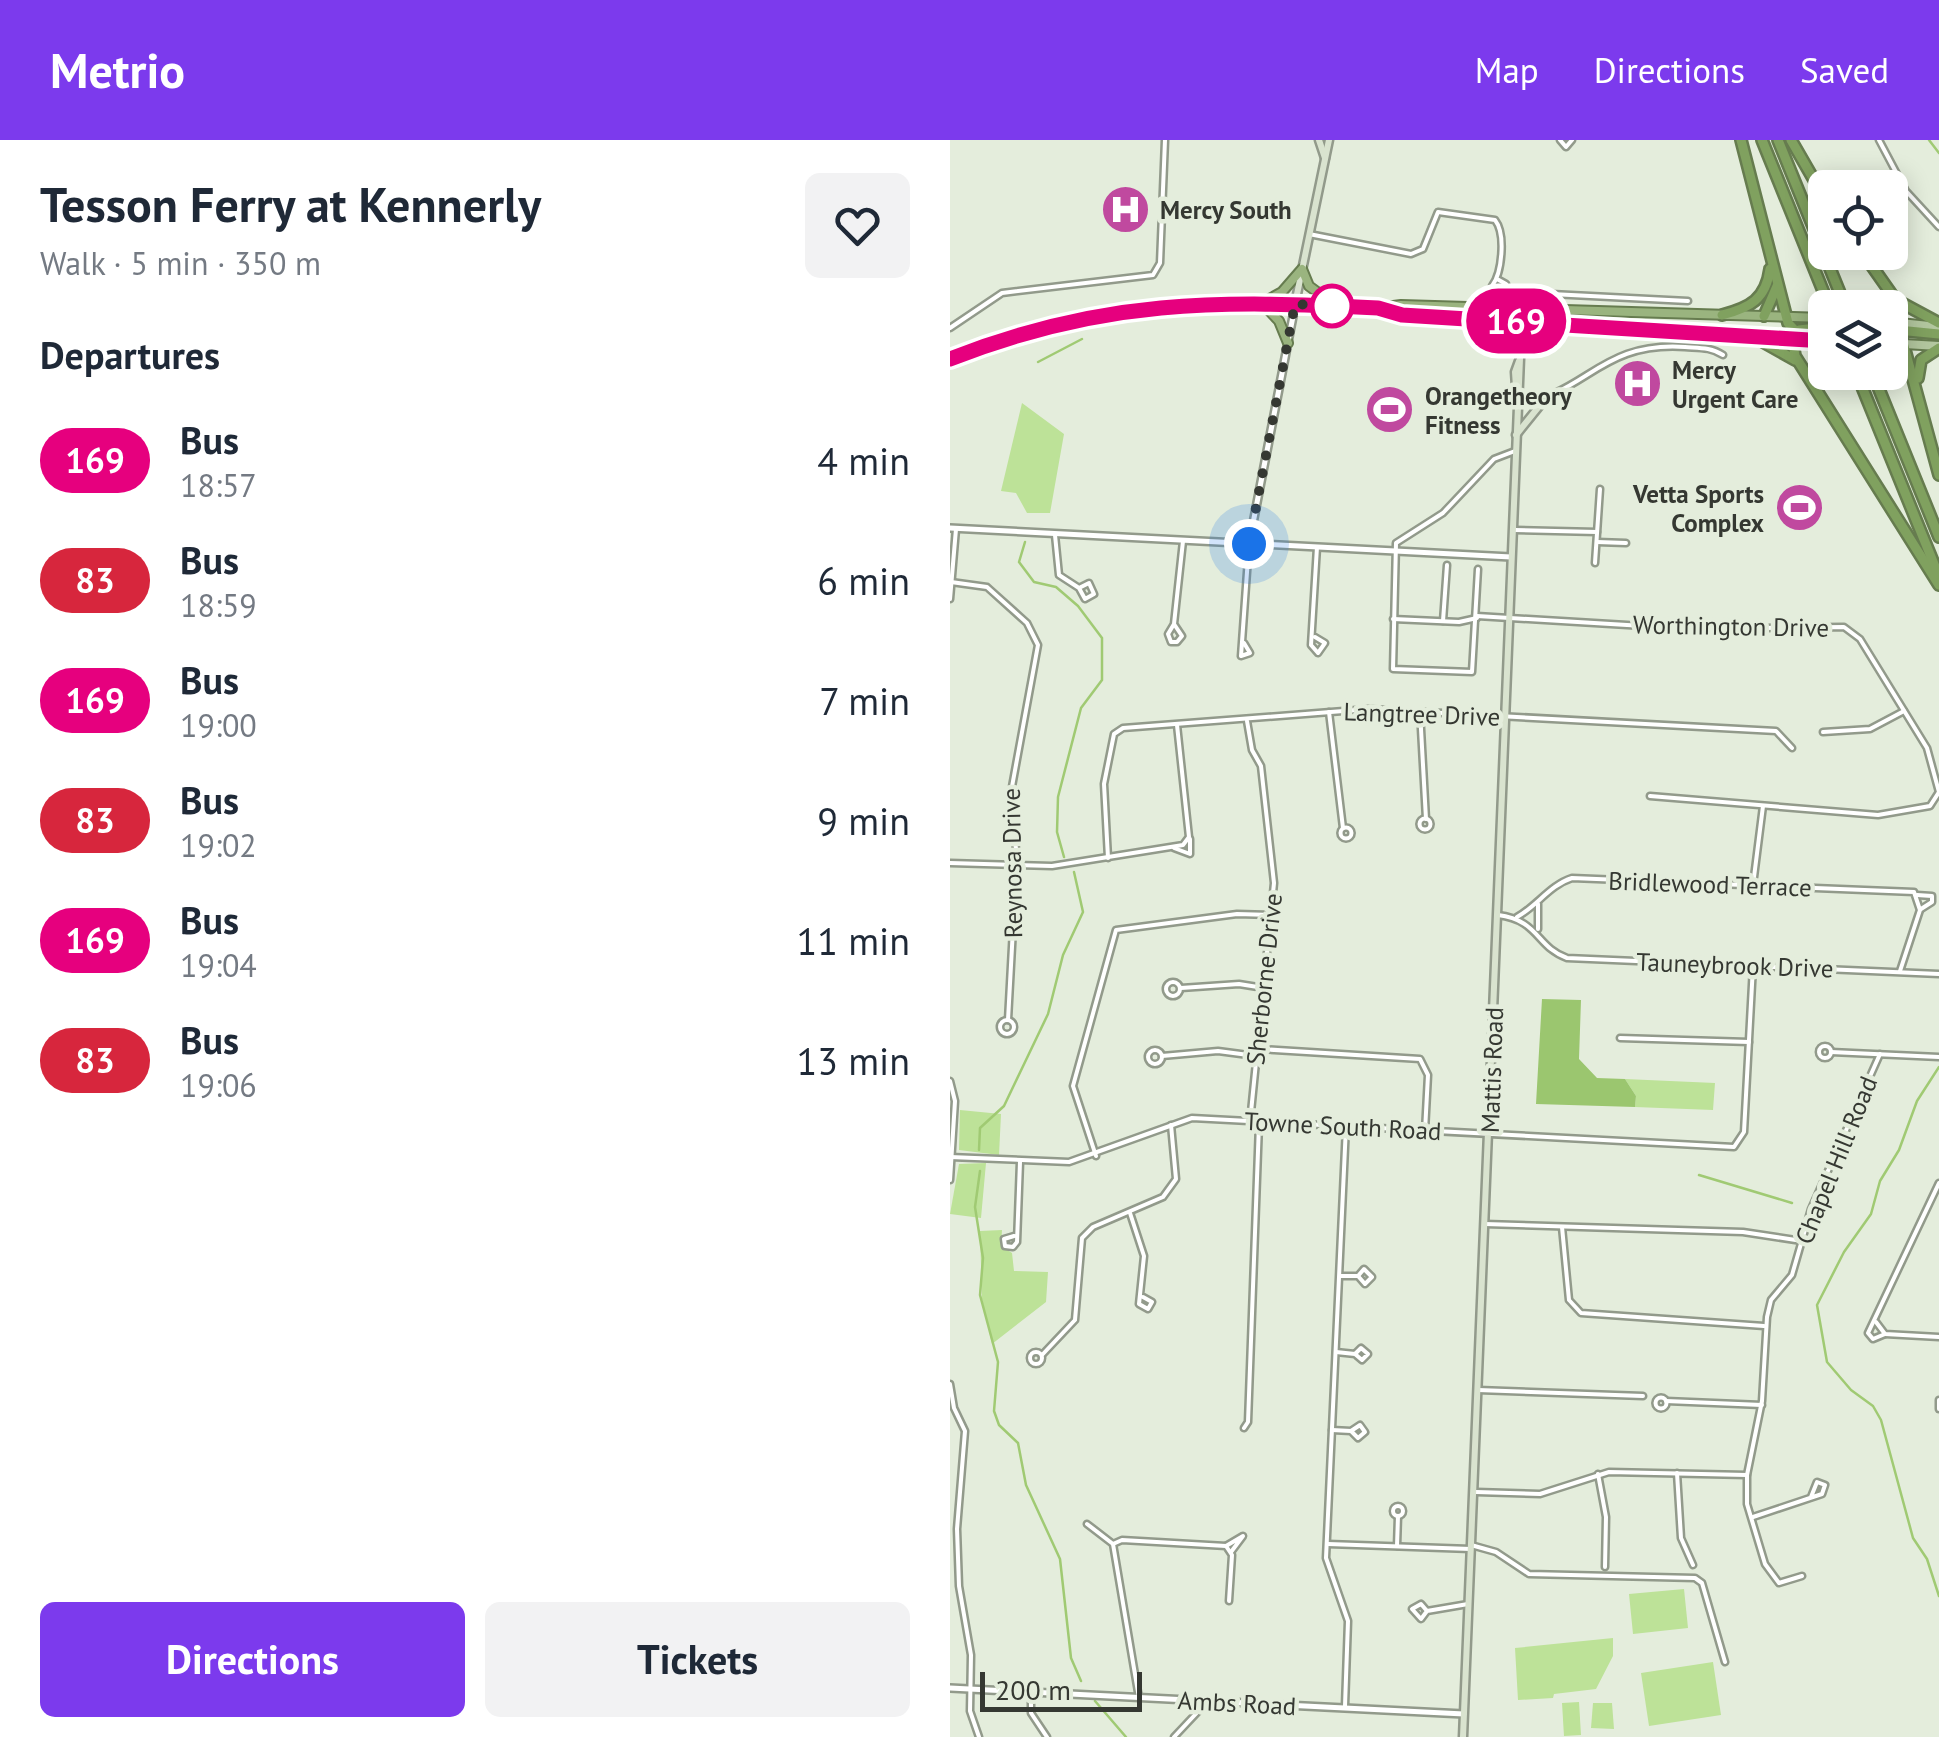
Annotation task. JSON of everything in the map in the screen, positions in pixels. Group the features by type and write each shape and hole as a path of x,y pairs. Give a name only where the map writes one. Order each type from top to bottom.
{"highway":[{"path":"1741,140 1786,317 1798,338 1800,365"},
{"path":"1762,140 1823,290"},
{"path":"1778,140 1839,290"},
{"path":"1791,140 1808,170"},
{"path":"1722,315 1744,310 1762,296 1772,261"},
{"path":"1262,303 1284,290 1302,269 1314,292 1336,306"},
{"path":"1764,316 1773,304 1778,283"},
{"path":"1262,303 1279,320 1288,343"},
{"path":"950,359 1016,334 1100,314 1180,304 1378,308 1401,305 1764,316 1808,322"},
{"path":"1908,307 1939,328"},
{"path":"1378,308 1402,315 1808,339"},
{"path":"1485,320 1504,331 1520,357 1547,324"},
{"path":"1798,338 1808,325"},
{"path":"1908,327 1939,328"},
{"path":"1754,337 1800,365 1939,581"},
{"path":"1920,400 1917,369 1921,360 1939,347"},
{"path":"1908,358 1939,474"},
{"path":"1863,390 1939,581"},
{"path":"1879,390 1939,538"}],"main road":[{"path":"1319,140 1325,159"},
{"path":"1295,304 1329,140"},
{"name":"Mattis Road","path":"1463,1737 1522,310"},
{"path":"1908,344 1939,347"},
{"path":"1515,436 1545,399"}],"street":[{"path":"950,328 1002,293 1154,275 1160,263 1165,140"},
{"path":"1560,140 1566,147 1572,140"},
{"path":"1880,140 1906,191 1939,226"},
{"path":"1309,234 1412,254 1422,249 1438,212 1495,220 1502,235 1498,279"},
{"path":"1522,310 1532,293 1688,301"},
{"path":"1244,643 1249,544 1295,304"},
{"path":"1517,403 1545,399 1598,365 1649,346 1712,349 1723,355"},
{"path":"1478,568 1476,660 1468,675 1393,669 1394,551 1399,539 1432,522 1498,456 1516,450"},
{"path":"1595,564 1600,489"},
{"path":"950,599 953,528 1514,558"},
{"path":"1514,530 1597,532"},
{"path":"1054,535 1058,575 1079,588"},
{"path":"1174,624 1183,541"},
{"path":"1597,542 1626,543"},
{"path":"1314,636 1317,548"},
{"path":"1444,621 1447,565"},
{"name":"Reynosa Drive","path":"950,582 987,587 1036,635 1038,655 1010,780 1010,825 1016,864 1008,1020"},
{"name":"Worthington Drive","path":"1392,620 1477,617 1693,628 1844,627 1860,639 1927,748 1937,800"},
{"path":"1420,711 1426,819"},
{"name":"Langtree Drive","path":"1108,858 1104,784 1114,734 1123,728 1330,712 1420,711 1776,731 1792,748"},
{"path":"1823,732 1848,734 1870,729 1904,711"},
{"path":"1330,712 1344,828"},
{"name":"Sherborne Drive","path":"1246,720 1263,778 1274,883 1250,1122"},
{"path":"950,863 1016,864 1108,858 1174,848 1190,854 1194,845 1188,837 1177,724"},
{"path":"1650,796 1878,815 1930,806 1937,800"},
{"path":"1753,885 1763,804"},
{"path":"1174,848 1188,837"},
{"name":"Bridlewood Terrace","path":"1517,917 1538,904 1559,882 1572,878 1917,895"},
{"path":"1900,971 1920,910 1932,899 1927,892 1917,895 1920,910"},
{"path":"1538,904 1540,936"},
{"path":"1096,1156 1072,1086 1116,930 1237,914 1272,915"},
{"path":"1498,915 1517,917"},
{"name":"Tauneybrook Drive","path":"1517,917 1552,951 1567,958 1939,974"},
{"path":"1620,1038 1749,1042 1753,966"},
{"path":"1180,988 1239,984 1264,988"},
{"name":"Towne South Road","path":"952,1157 1069,1162 1096,1156 1170,1123 1192,1118 1734,1147 1742,1141 1749,1042"},
{"path":"1162,1056 1218,1051 1420,1059 1428,1075 1425,1131"},
{"path":"1832,1052 1939,1057"},
{"name":"Chapel Hill Road","path":"1802,1576 1779,1584 1772,1578 1751,1518 1747,1475 1762,1406 1766,1326 1771,1300 1790,1280 1811,1209 1880,1054"},
{"path":"950,1081 955,1101 950,1180"},
{"path":"1244,1428 1250,1386 1259,1122"},
{"path":"1042,1355 1075,1320 1082,1238 1092,1227 1163,1197 1176,1179 1170,1123"},
{"path":"1345,1708 1348,1621 1328,1574 1328,1544 1346,1126"},
{"path":"1014,1236 1020,1161"},
{"path":"1939,1184 1869,1336 1939,1337"},
{"path":"1130,1212 1144,1256 1143,1297"},
{"path":"1485,1224 1743,1232 1802,1241"},
{"path":"1562,1227 1569,1300 1582,1313 1766,1326"},
{"path":"1340,1276 1358,1276"},
{"path":"1876,1322 1885,1334"},
{"path":"1336,1352 1355,1354"},
{"path":"950,1384 954,1408 965,1430 957,1528 970,1712 980,1737"},
{"path":"1478,1390 1643,1396"},
{"path":"1939,1400 1939,1409"},
{"path":"1666,1401 1762,1406"},
{"path":"1332,1430 1351,1431"},
{"path":"1677,1472 1681,1538 1693,1565"},
{"path":"1598,1474 1606,1517 1606,1567"},
{"path":"1473,1492 1540,1494 1598,1474 1747,1475"},
{"path":"1751,1518 1812,1497"},
{"path":"1397,1547 1398,1516"},
{"path":"1088,1524 1113,1544 1140,1698"},
{"path":"950,1529 957,1528"},
{"path":"1113,1544 1122,1540 1229,1549 1230,1601"},
{"path":"1328,1544 1471,1547 1496,1552 1529,1574 1695,1578 1702,1584 1725,1662"},
{"path":"1427,1612 1468,1604"},
{"name":"Ambs Road","path":"950,1688 1464,1714"},
{"path":"1030,1692 1031,1714 1048,1737"},
{"path":"1174,1737 1208,1702"}],"green space":[{"path":"1022,403 1064,434 1050,513 1027,513 1016,493 1001,491"},
{"path":"1542,999 1581,1000 1579,1059 1597,1078 1625,1079 1636,1096 1635,1107 1536,1104"},
{"path":"1625,1079 1715,1083 1713,1110 1635,1107 1636,1096"},
{"path":"960,1110 1001,1114 999,1155 959,1150"},
{"path":"986,1163 981,1218 950,1214 959,1164"},
{"path":"1002,1230 1001,1246 1012,1253 1014,1271 1048,1272 1046,1302 992,1344 982,1299 980,1231"},
{"path":"1684,1589 1688,1628 1633,1634 1629,1594"},
{"path":"1613,1638 1613,1656 1596,1689 1518,1700 1515,1648"},
{"path":"1713,1662 1721,1715 1649,1726 1641,1673"},
{"path":"1579,1702 1581,1735 1564,1736 1562,1703"},
{"path":"1593,1703 1612,1703 1614,1729 1591,1728"}],"waterway":[{"path":"1929,140 1939,153"},
{"path":"1038,362 1082,339"},
{"path":"1025,542 1019,562 1034,582 1056,587 1078,606 1102,638 1102,680 1081,708 1058,797 1057,832 1064,857"},
{"path":"979,1150 980,1128 1004,1106 1048,1014 1063,955 1083,912 1074,872"},
{"path":"1939,1067 1917,1101 1899,1150 1880,1181 1871,1214 1844,1252 1817,1305 1827,1362 1851,1390 1873,1406 1881,1420 1913,1538 1927,1559 1939,1596"},
{"path":"980,1171 975,1207 983,1258 980,1295 998,1362 994,1411 999,1425 1018,1443 1026,1485 1060,1559 1071,1658 1081,1681"},
{"path":"1699,1175 1792,1203"},
{"path":"1095,1701 1126,1737"}],"bus line":[{"name":"169","path":"950,359 1016,334 1068,320 1132,308 1209,302 1378,308 1402,315 1808,340"}],"place":[{"name":"Mercy South","path":"1125,210"},
{"name":"Mercy Urgent Care","path":"1637,384"},
{"name":"Orangetheory Fitness","path":"1390,410"},
{"name":"Vetta Sports Complex","path":"1799,508"}],"route":[{"path":"1249,544 1295,304 1332,306"}]}
